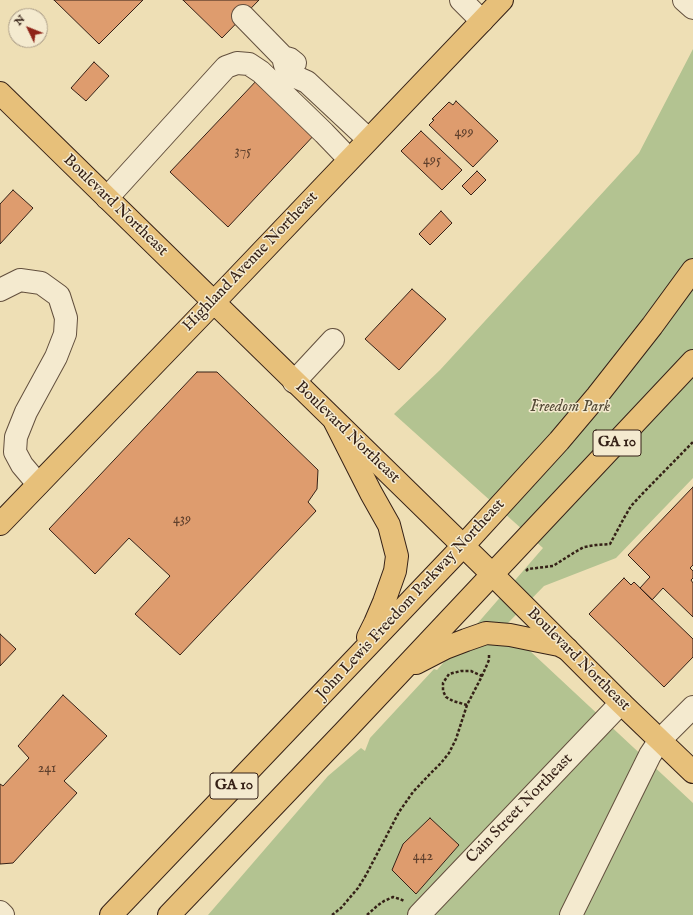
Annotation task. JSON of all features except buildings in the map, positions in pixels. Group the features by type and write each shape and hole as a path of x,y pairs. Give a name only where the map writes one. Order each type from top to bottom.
{"main road":[{"name":"Highland Avenue Northeast","path":"0,524 502,0"},
{"name":"Boulevard Northeast","path":"0,94 693,772"},
{"name":"John Lewis Freedom Parkway Northeast","path":"111,915 463,546 559,441 597,396 693,270"},
{"name":"GA 10","path":"169,915 344,732 693,361"},
{"path":"336,422 371,493 389,525 396,556 395,571 384,602 357,657"},
{"path":"401,671 445,648 486,633 539,640 559,645 567,649"}],"street":[{"path":"461,0 482,21"},
{"path":"684,0 693,8"},
{"path":"243,16 283,57 285,65 298,78 307,82 368,139"},
{"path":"107,198 226,66 237,63 249,64 261,72 349,159"},
{"path":"0,290 20,280 41,283 58,296 66,318 65,334 56,357 26,412 16,437 15,452 22,465 38,484"},
{"path":"294,382 333,340"},
{"name":"Cain Street Northeast","path":"419,915 621,703"},
{"path":"571,915 648,759 660,740 693,707"},
{"path":"0,912 3,915"}],"path":[{"path":"528,569 554,566 584,547 610,544 631,506 693,442"},
{"path":"332,915 341,908 358,888 399,812 413,792 441,763 448,753 456,739 467,705 489,660 489,652"},
{"path":"467,705 452,701 446,697 443,691 443,683 449,674 461,671 470,671 482,676"},
{"path":"367,915 384,901 393,897 400,898 419,915"}],"green space":[{"name":"Freedom Park","path":"693,49 693,478 616,558 544,586 507,624 515,637 693,803 693,915 208,915 328,776 361,748 365,751 370,738 434,669 437,670 543,548 394,414 440,370 639,153"}]}
